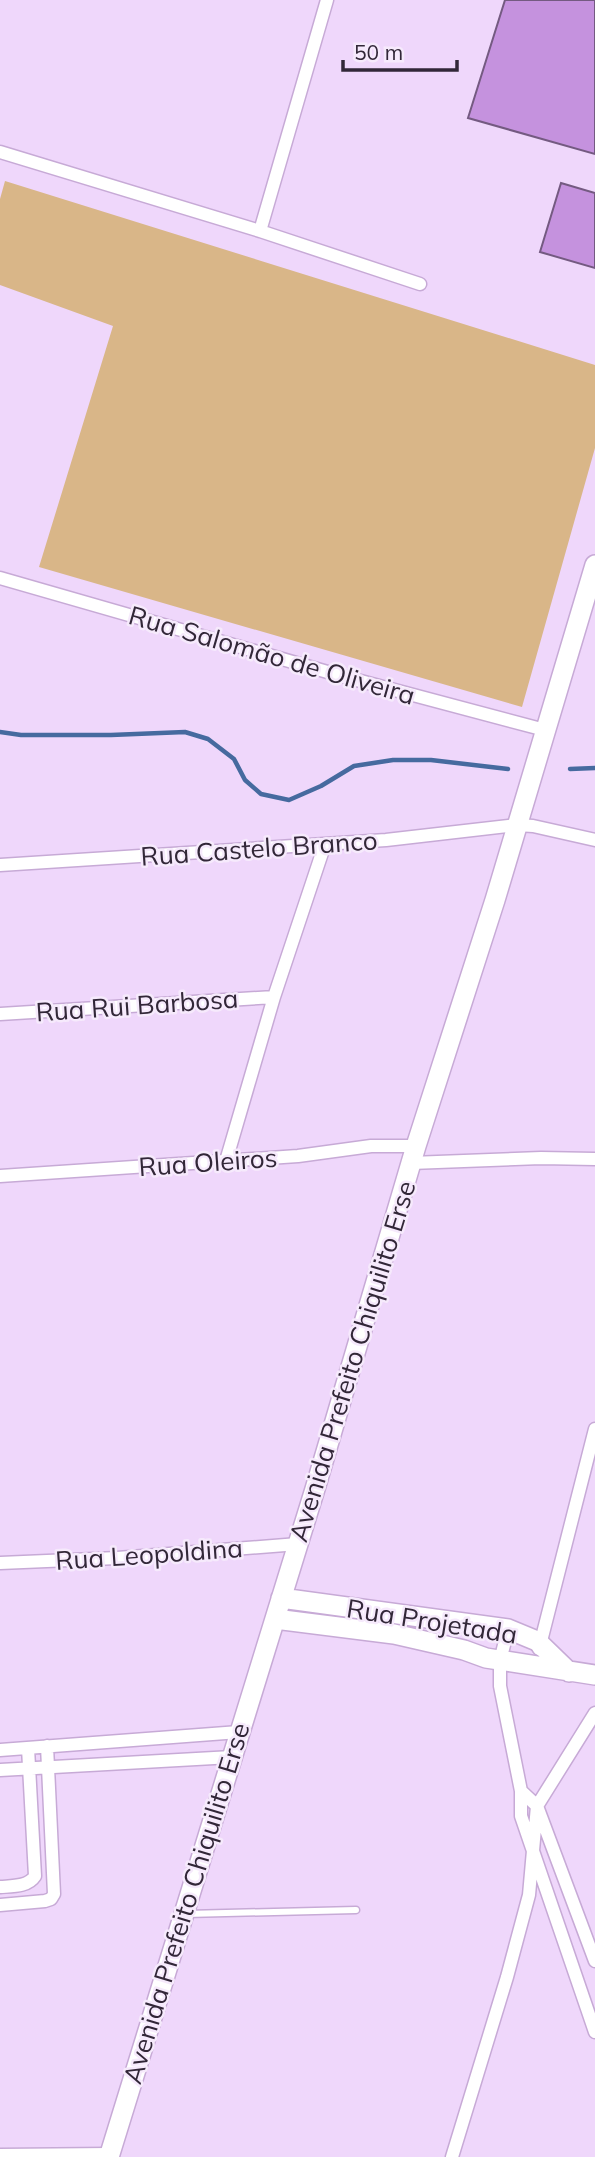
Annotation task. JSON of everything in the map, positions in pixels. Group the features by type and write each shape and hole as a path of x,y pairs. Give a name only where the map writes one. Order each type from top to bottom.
{"street":[{"path":"260,231 327,0"},
{"path":"0,152 260,231 420,284"},
{"name":"Avenida Prefeito Chiquilito Erse","path":"109,2155 298,1544 414,1154 455,1029 595,565"},
{"name":"Rua Salomão de Oliveira","path":"0,578 338,675 545,730"},
{"name":"Rua Castelo Branco","path":"0,865 455,834 517,825 595,840"},
{"name":"Rua Rui Barbosa","path":"226,1161 274,997 325,844"},
{"name":"Rua Rui Barbosa","path":"0,1014 274,997"},
{"name":"Rua Oleiros","path":"0,1176 298,1156 371,1146 414,1154 595,1159"},
{"path":"536,1666 540,1643 591,1463 595,1429"},
{"name":"Rua Leopoldina","path":"0,1563 117,1558 298,1544"},
{"name":"Rua Projetada","path":"281,1598 508,1629 540,1643 569,1672"},
{"name":"Rua Projetada","path":"275,1619 394,1634 500,1661 595,1675"},
{"path":"508,1629 499,1673 502,1702 521,1791 520,1816 595,2032"},
{"path":"452,2157 507,1978 529,1895 537,1806 595,1713"},
{"path":"0,1750 239,1732"},
{"path":"0,1905 45,1901 54,1894 47,1746"},
{"path":"28,1748 34,1878"},
{"path":"0,1770 232,1757"},
{"path":"521,1791 537,1806 595,1961"},
{"path":"34,1878 54,1886"},
{"path":"0,1887 24,1885 34,1878"},
{"path":"0,2155 109,2155"}],"lane":[{"path":"183,1914 356,1910"}],"shaded area":[{"path":"5,181 595,365 595,448 522,707 39,567 113,326 0,285 0,199"}],"building":[{"path":"505,0 595,0 595,154 468,118"},
{"path":"561,183 595,193 595,268 540,252"}],"waterway":[{"path":"0,732 21,735 185,732 208,739 234,759 245,780 261,794 289,800 321,786 354,766 393,760 431,760 508,769"},
{"path":"570,769 595,768"}]}
